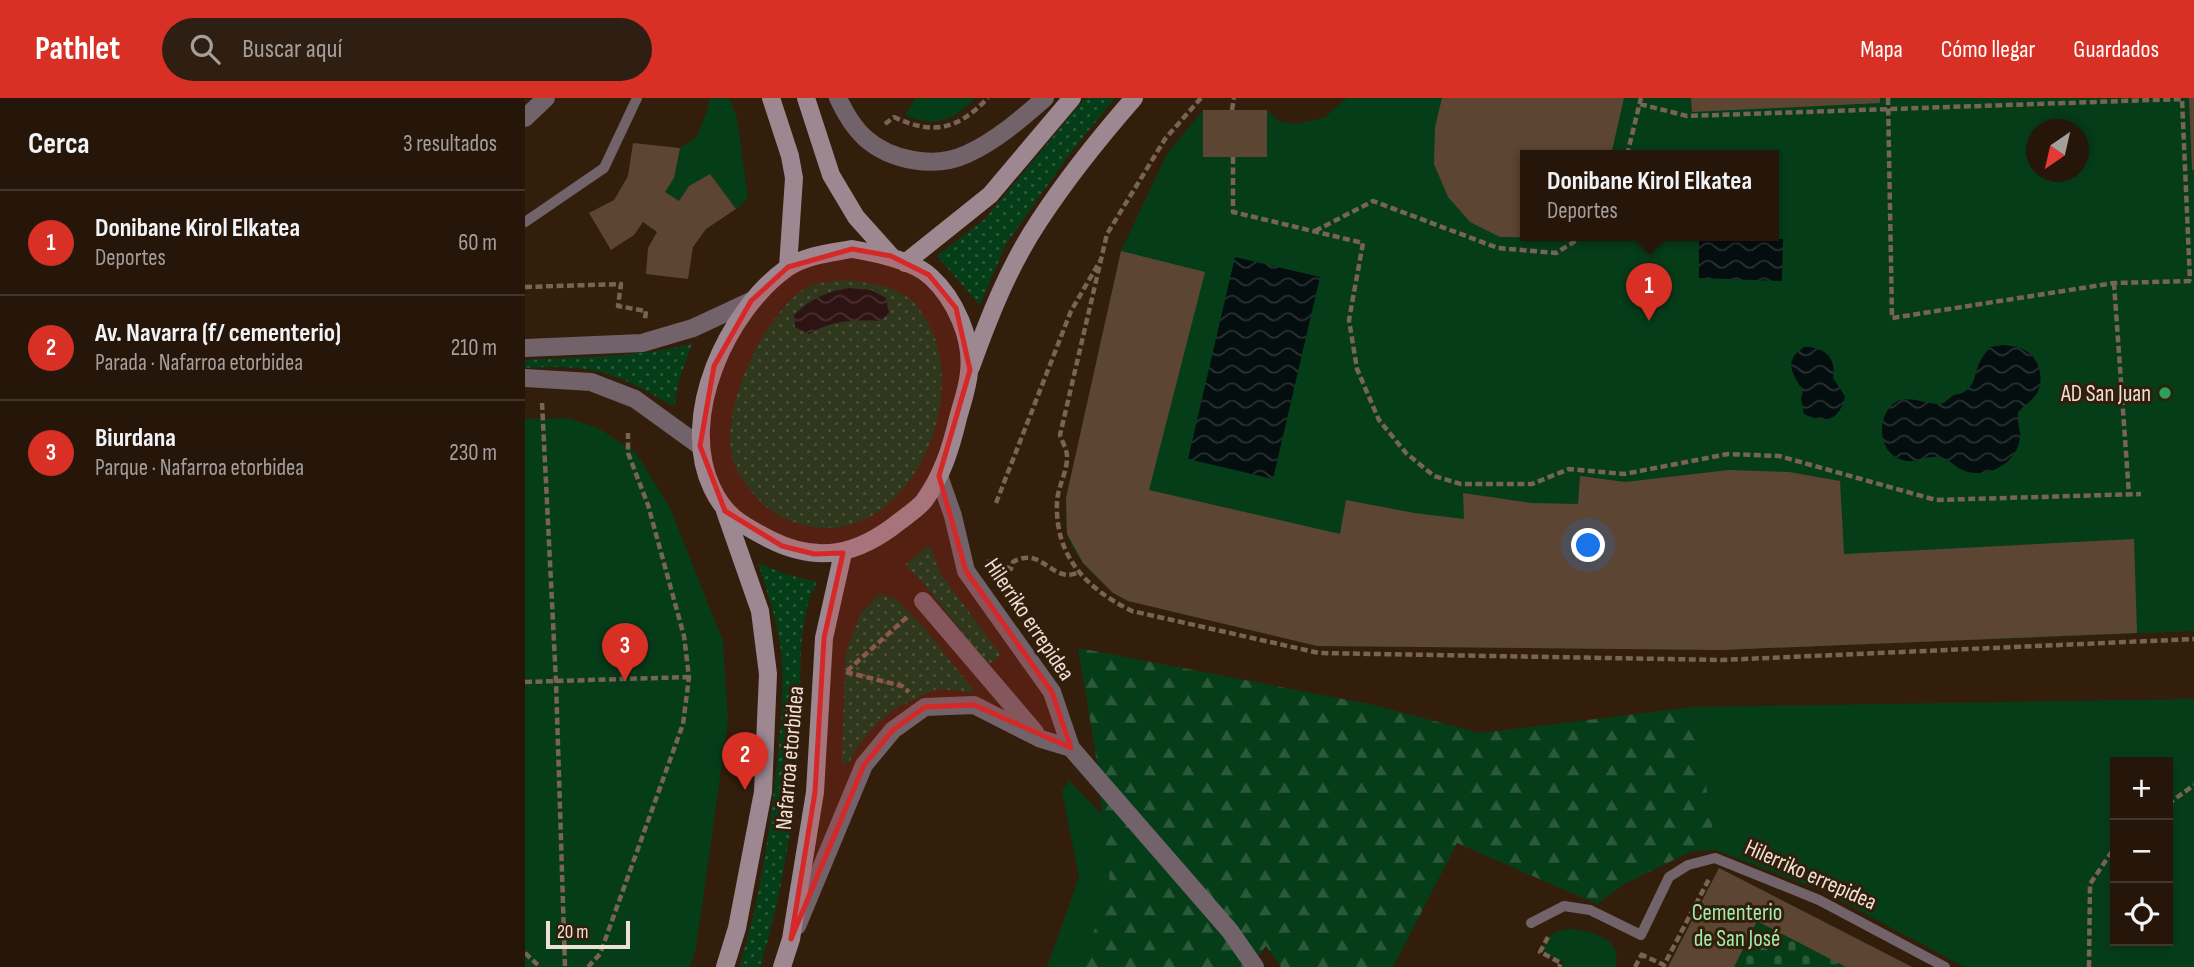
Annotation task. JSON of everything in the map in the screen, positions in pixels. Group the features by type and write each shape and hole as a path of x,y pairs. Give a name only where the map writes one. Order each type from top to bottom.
{"main road":[{"path":"771,98 790,156 794,178 788,267"},
{"path":"806,98 831,175 856,217 898,260"},
{"path":"898,260 990,195 1072,98"},
{"path":"725,511 755,532 782,546 814,554 843,553 885,533 923,502 939,476 951,448 969,370 990,316 1038,222 1099,138 1133,98"},
{"path":"700,446 705,398 714,366 751,301 788,267 816,255 852,249 898,260 929,275 956,309 966,344 969,370"},
{"name":"Nafarroa etorbidea","path":"700,446 711,485 725,511 760,611 768,674 763,792 737,928 725,967"},
{"name":"Nafarroa etorbidea","path":"782,967 791,939 815,792 824,638 843,553"}],"street":[{"path":"525,118 545,98"},
{"path":"838,98 864,137 900,157 925,162 944,161 966,155 1010,128 1045,98"},
{"path":"525,348 642,343 693,328 751,301"},
{"path":"525,378 591,382 635,399 700,446"},
{"name":"Hilerriko errepidea","path":"939,476 953,516 966,571 1052,692 1071,748 1230,931 1255,967"},
{"path":"923,601 1041,739"},
{"path":"791,939 864,765 893,730 925,707 974,705 1041,739 1071,748"}],"lane":[{"path":"525,222 604,168 637,98"},
{"name":"Hilerriko errepidea","path":"1531,923 1564,906 1590,910 1641,935 1669,877 1688,865 1716,858 1819,900 1945,967"}],"path":[{"path":"881,127 894,117 914,127 927,129 957,124 988,98"},
{"path":"1201,98 1165,139 1107,234 1060,435 1067,456 1056,502 1061,541 1078,573 1105,598 1132,611 1319,653 1722,660 2194,639"},
{"path":"1232,110 1234,98"},
{"path":"1628,150 1641,101 1687,116 1888,108 2182,99 2192,281 2115,283 1892,318 1888,108 1888,98"},
{"path":"1233,157 1233,212 1363,243 1349,320 1357,369 1379,420 1406,453 1434,476 1461,484 1532,484 1569,469 1624,474 1728,454 1779,456 1936,500 2141,494"},
{"path":"1315,231 1373,201 1497,248 1556,253 1575,241"},
{"path":"996,503 1071,311 1102,257"},
{"path":"2115,283 2129,495"},
{"path":"525,287 621,284 618,306 646,311 645,319"},
{"path":"542,403 556,682 565,967"},
{"path":"588,967 600,954 683,724 689,677 684,636 648,505 628,453 628,433"},
{"path":"966,571 994,561 1011,569 1013,562 1020,558 1036,558 1066,575 1078,573"},
{"path":"907,617 846,672 902,686 925,707"},
{"path":"525,682 689,677"},
{"path":"2173,800 2194,785"},
{"path":"2089,967 2090,884 2110,854"},
{"path":"1550,932 1540,952 1561,963 1559,967"},
{"path":"525,953 540,967"},
{"path":"1636,967 1642,954"}],"highlighted area":[{"path":"852,249 891,256 929,275 956,308 970,370 939,476 966,571 1052,692 1071,748 974,705 925,707 893,730 864,765 791,939 815,792 824,638 843,553 814,554 782,546 725,511 700,446 714,366 751,301 788,267"}],"green space":[{"path":"710,98 729,98 737,118 748,198 736,209 710,174 689,186 679,201 665,192 674,178 680,148 696,138"},
{"path":"915,98 975,98 951,117 926,121 905,115"},
{"path":"1085,98 1115,98 1071,152 1006,244 980,305 937,256 985,219"},
{"path":"1347,98 2194,98 2194,631 1721,650 1317,646 1128,601 1110,589 1082,562 1070,542 1066,519 1066,498 1121,251 1167,154 1203,110 1267,110 1279,121 1296,124 1324,118"},
{"path":"843,280 888,288 915,303 925,318 938,350 942,386 936,423 923,459 902,490 875,513 844,526 808,526 776,514 753,493 739,474 731,453 731,428 735,401 745,373 773,321 790,301 807,287"},
{"path":"692,344 679,380 674,406 608,374 561,367 525,368 525,360 630,354"},
{"path":"569,418 600,429 636,453 670,508 723,641 728,721 696,948 690,967 525,967 525,419"},
{"path":"926,547 931,548 941,574 1001,655 988,665 925,585 905,565"},
{"path":"758,563 785,574 817,582 804,620 799,751 790,833 780,887 760,967 739,967 758,895 766,847 782,703 779,636"},
{"path":"879,594 895,598 922,625 975,692 937,689 896,708 876,724 858,746 849,763 842,764 845,655 861,613"},
{"path":"1078,648 1369,704 1480,733 1694,707 1716,850 1692,851 1624,884 1597,904 1457,843 1393,967 1281,967 1266,946 1250,967 1082,967 1110,884 1095,749"},
{"path":"2194,699 2194,967 1964,967 1825,892 1716,850 1694,707"},
{"path":"1069,780 1103,816 1110,884 1082,967 1047,967 1079,877 1062,791"},
{"name":"Cementerio de San José","path":"1719,868 1912,967 1668,967"},
{"path":"1572,929 1589,932 1611,943 1617,957 1616,967 1561,967 1563,962 1542,951 1553,934"}],"water":[{"path":"1783,239 1782,281 1699,278 1699,241"},
{"path":"1235,257 1320,277 1273,479 1188,459"},
{"path":"849,288 871,290 886,298 889,313 880,321 843,322 809,334 795,327 794,315 806,305 826,294"},
{"path":"2003,345 2020,348 2031,355 2038,365 2041,378 2036,394 2018,412 2019,443 2010,459 1995,469 1977,473 1964,471 1940,457 1907,461 1890,452 1883,440 1882,425 1892,405 1903,399 1939,404 1963,393 1971,385 1985,353 1991,347"},
{"path":"1804,347 1823,351 1833,364 1833,378 1845,396 1839,411 1831,418 1819,419 1804,414 1801,398 1803,391 1793,374 1791,363"}],"building":[{"path":"1442,98 1624,98 1612,150 1520,150 1520,237 1500,237 1470,222 1448,197 1434,164 1435,127"},
{"path":"1691,98 1880,98 1880,103 1692,112"},
{"path":"2189,98 2194,98 2194,170 2192,170"},
{"path":"1203,110 1267,110 1267,157 1203,157"},
{"path":"633,143 680,148 674,178 665,192 679,201 689,186 710,174 736,209 706,229 693,247 688,279 646,274 648,248 657,232 643,222 634,235 611,250 589,213 614,200 628,176"},
{"path":"1121,251 1205,272 1149,490 1340,534 1346,500 1464,519 1463,493 1531,503 1578,504 1580,476 1625,482 1729,470 1789,472 1840,481 1844,554 2134,539 2137,633 1721,650 1317,646 1128,601 1113,593 1083,563 1067,534 1066,498"},
{"name":"Cementerio de San José","path":"1719,868 1912,967 1846,967 1757,921 1734,967 1668,967"}],"place":[{"name":"Donibane Kirol Elkatea","path":"1649,321"},
{"name":"AD San Juan","path":"2165,393"},
{"name":"Biurdana","path":"625,681"},
{"name":"Av. Navarra (f/ cementerio)","path":"745,790"}]}
